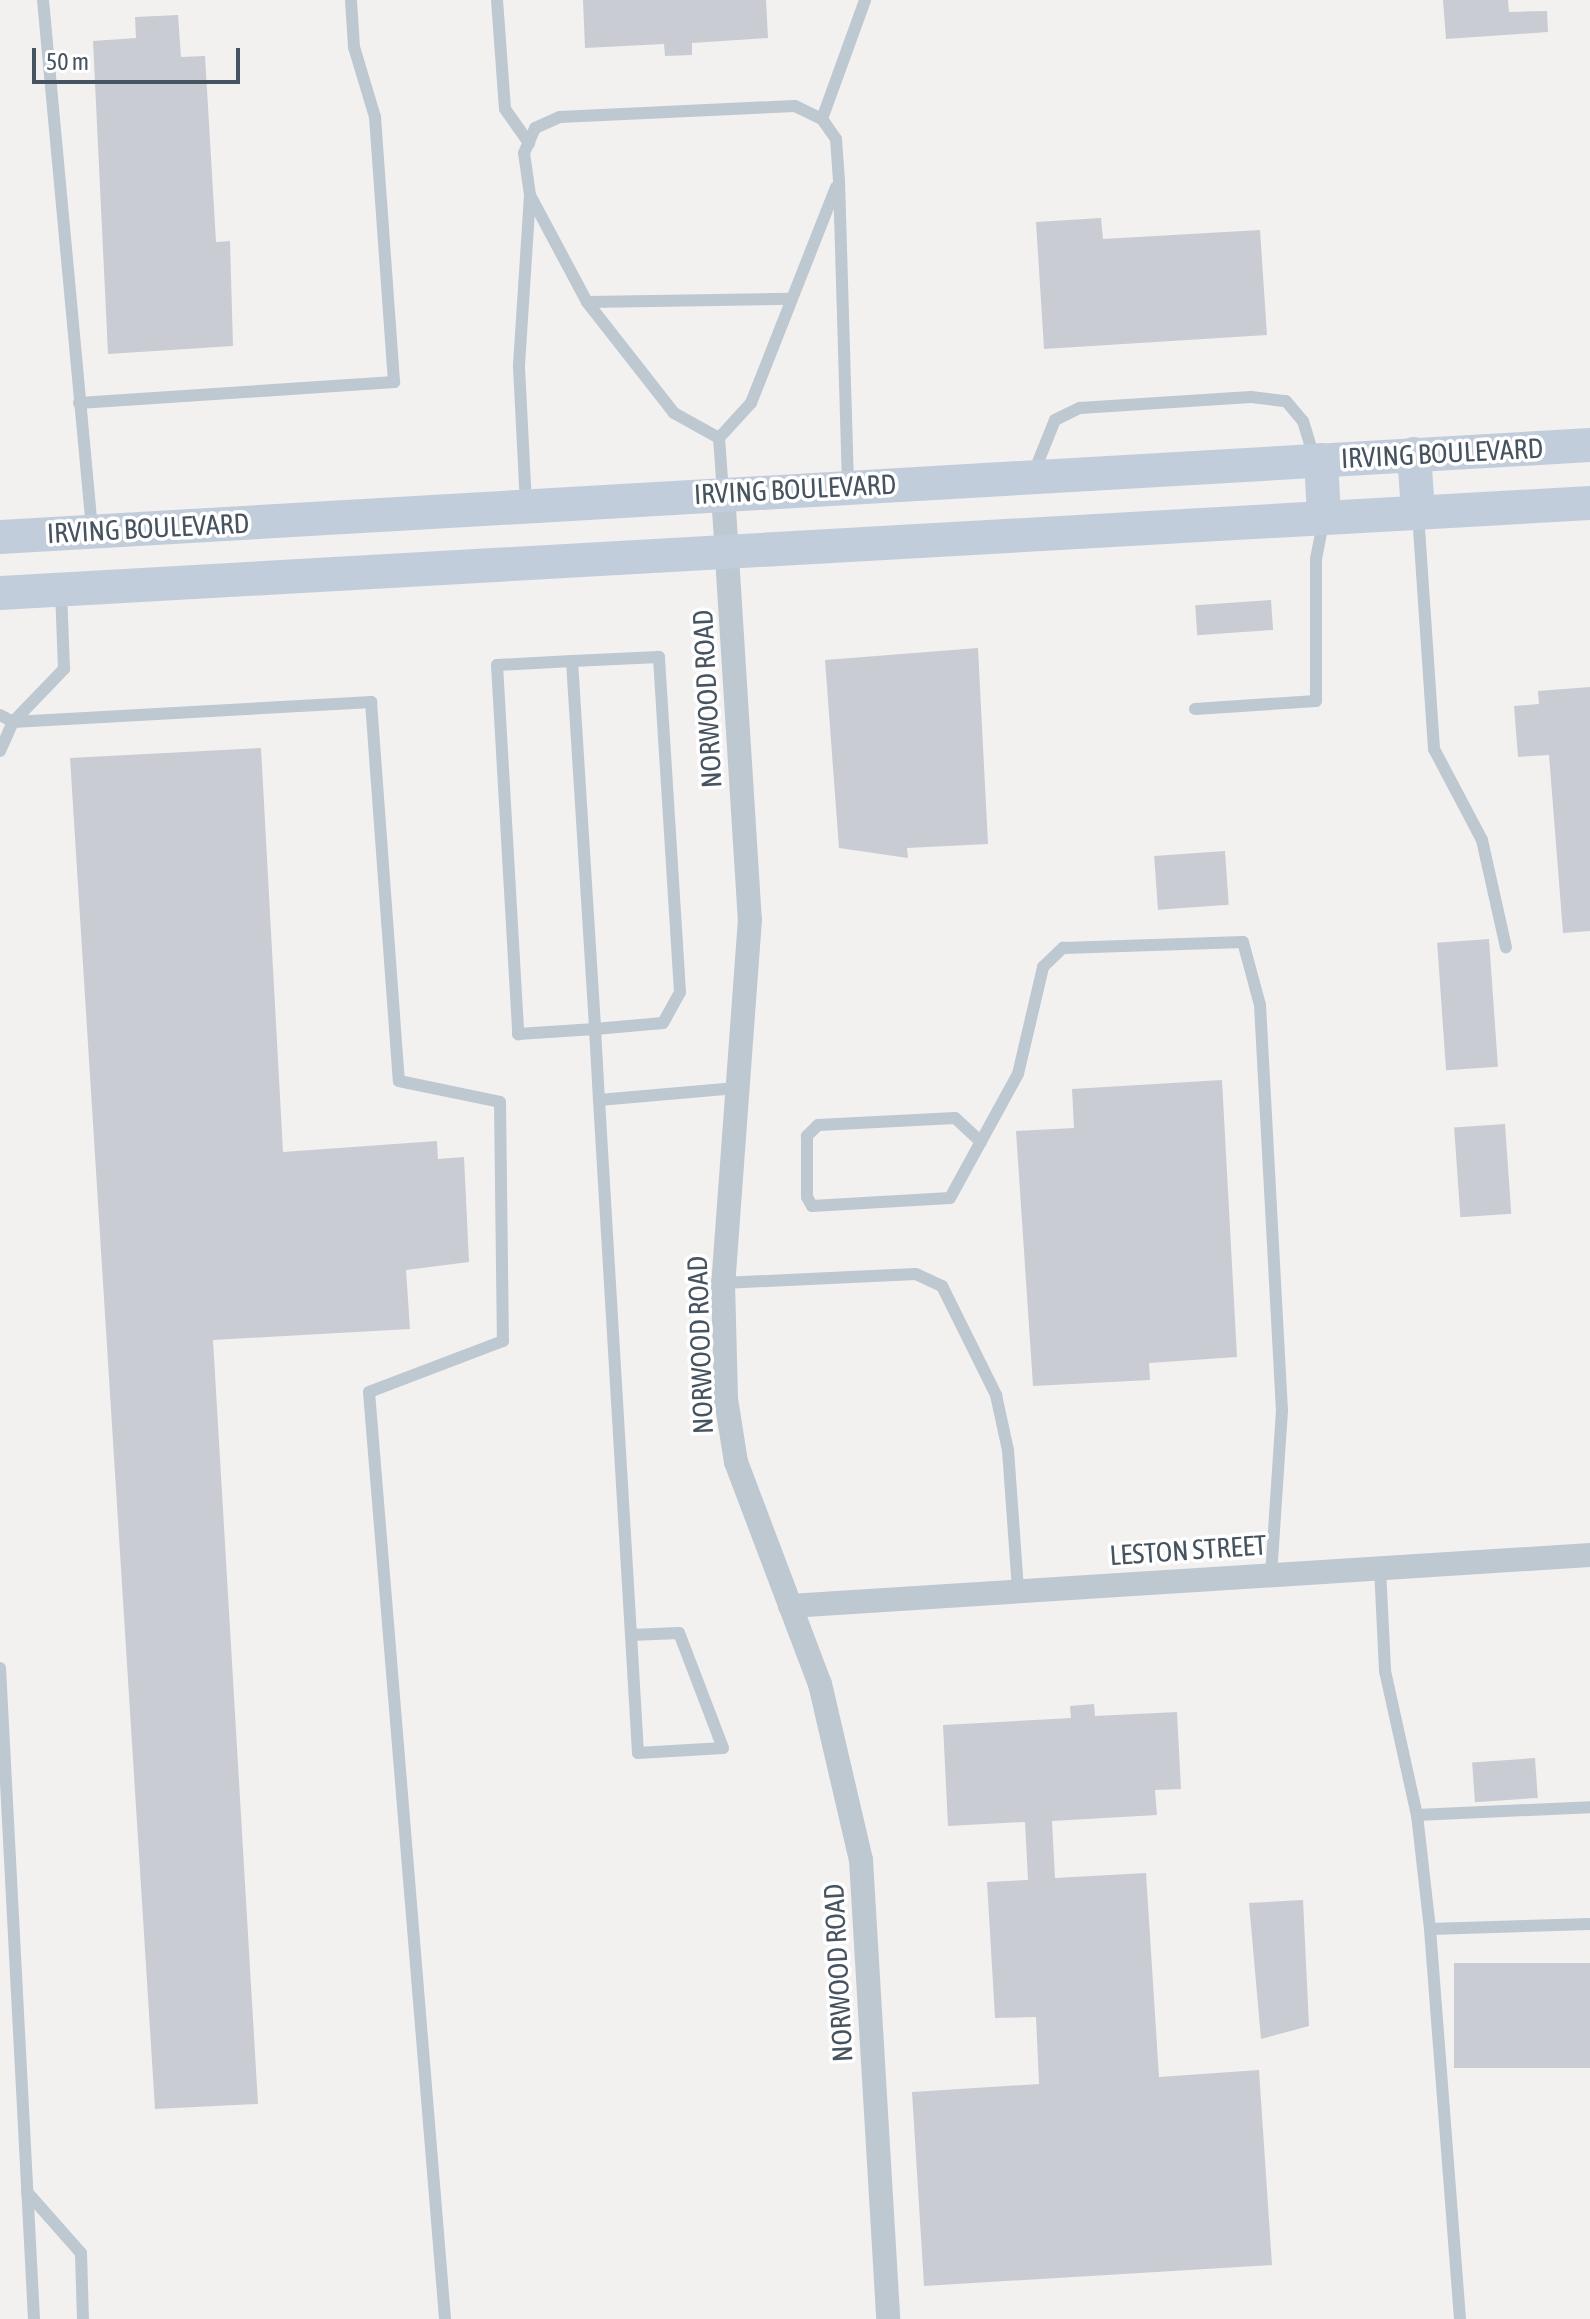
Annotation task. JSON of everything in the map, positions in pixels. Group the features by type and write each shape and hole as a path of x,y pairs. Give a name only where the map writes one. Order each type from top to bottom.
{"main road":[{"name":"IRVING BOULEVARD","path":"0,537 1590,445"},
{"path":"1414,454 1418,511"},
{"path":"1318,460 1324,516"},
{"name":"IRVING BOULEVARD","path":"0,593 1590,503"},
{"path":"56,534 61,589"}],"street":[{"name":"NORWOOD ROAD","path":"723,493 750,919 723,1283 736,1462 790,1606 843,1765 861,1860 888,2319"},
{"name":"LESTON STREET","path":"790,1606 1590,1555"}],"lane":[{"path":"43,0 92,532"},
{"path":"79,403 394,382 375,117 354,47 351,0"},
{"path":"497,0 505,109 529,143"},
{"path":"822,119 865,0"},
{"path":"526,505 519,365 530,195 529,143 535,128 560,117 795,106 822,119 836,139 839,181 848,486"},
{"path":"723,493 719,438 751,403 789,299 839,181"},
{"path":"530,195 587,302 674,413 719,438"},
{"path":"587,302 789,299"},
{"path":"1033,476 1055,420 1080,408 1251,397 1286,401 1303,421 1318,460"},
{"path":"1418,511 1434,749 1482,840 1506,947"},
{"path":"1195,709 1316,701 1316,559 1324,516"},
{"path":"0,751 13,722 64,669 61,589"},
{"path":"659,657 680,992 663,1023 518,1034 497,665 572,661 659,657"},
{"path":"572,661 638,1753 723,1748 679,1633 631,1635"},
{"path":"0,715 13,722 371,702 399,1081 500,1102 503,1341 369,1392 445,2319"},
{"path":"981,1142 955,1118 818,1125 807,1136 807,1197 812,1206 950,1198 981,1142 1018,1074 1043,967 1063,948 1243,942 1260,1005 1282,1410 1271,1575"},
{"path":"599,1100 736,1088"},
{"path":"723,1283 916,1274 942,1286 996,1395 1008,1450 1018,1591"},
{"path":"1380,1568 1385,1671 1417,1815 1430,1929 1460,2319"},
{"path":"0,1668 34,2319"},
{"path":"1417,1815 1590,1807"},
{"path":"1430,1929 1590,1924"},
{"path":"27,2192 81,2253 83,2319"}],"building":[{"path":"583,0 766,0 768,38 692,43 692,55 665,56 664,44 585,48"},
{"path":"1443,0 1508,0 1509,12 1547,11 1548,32 1446,39"},
{"path":"178,15 181,57 205,56 216,242 230,241 233,346 108,354 93,41 136,38 135,17"},
{"path":"1101,218 1103,239 1260,230 1267,335 1044,349 1036,222"},
{"path":"1271,600 1273,630 1197,635 1195,605"},
{"path":"978,648 988,844 907,848 908,858 839,848 825,660"},
{"path":"1590,687 1590,931 1563,933 1549,755 1518,757 1514,706 1539,704 1538,691"},
{"path":"261,748 283,1152 437,1141 438,1159 464,1157 469,1262 406,1270 410,1329 213,1340 258,2104 155,2109 70,758"},
{"path":"1225,851 1229,905 1158,910 1154,856"},
{"path":"1489,939 1498,1067 1446,1070 1437,943"},
{"path":"1222,1080 1237,1357 1149,1363 1150,1380 1033,1386 1016,1131 1074,1128 1072,1089"},
{"path":"1505,1124 1511,1214 1460,1217 1454,1128"},
{"path":"1094,1704 1095,1716 1177,1712 1181,1789 1155,1790 1157,1815 1052,1821 1055,1878 1146,1873 1159,2077 1259,2070 1272,2265 924,2286 912,2092 1039,2084 1036,2017 995,2018 987,1882 1028,1880 1025,1822 948,1826 943,1725 1071,1718 1070,1706"},
{"path":"1535,1758 1538,1798 1475,1802 1472,1762"},
{"path":"1303,1900 1309,2026 1261,2039 1249,1903"},
{"path":"1454,1963 1590,1963 1590,2068 1454,2068"}]}
